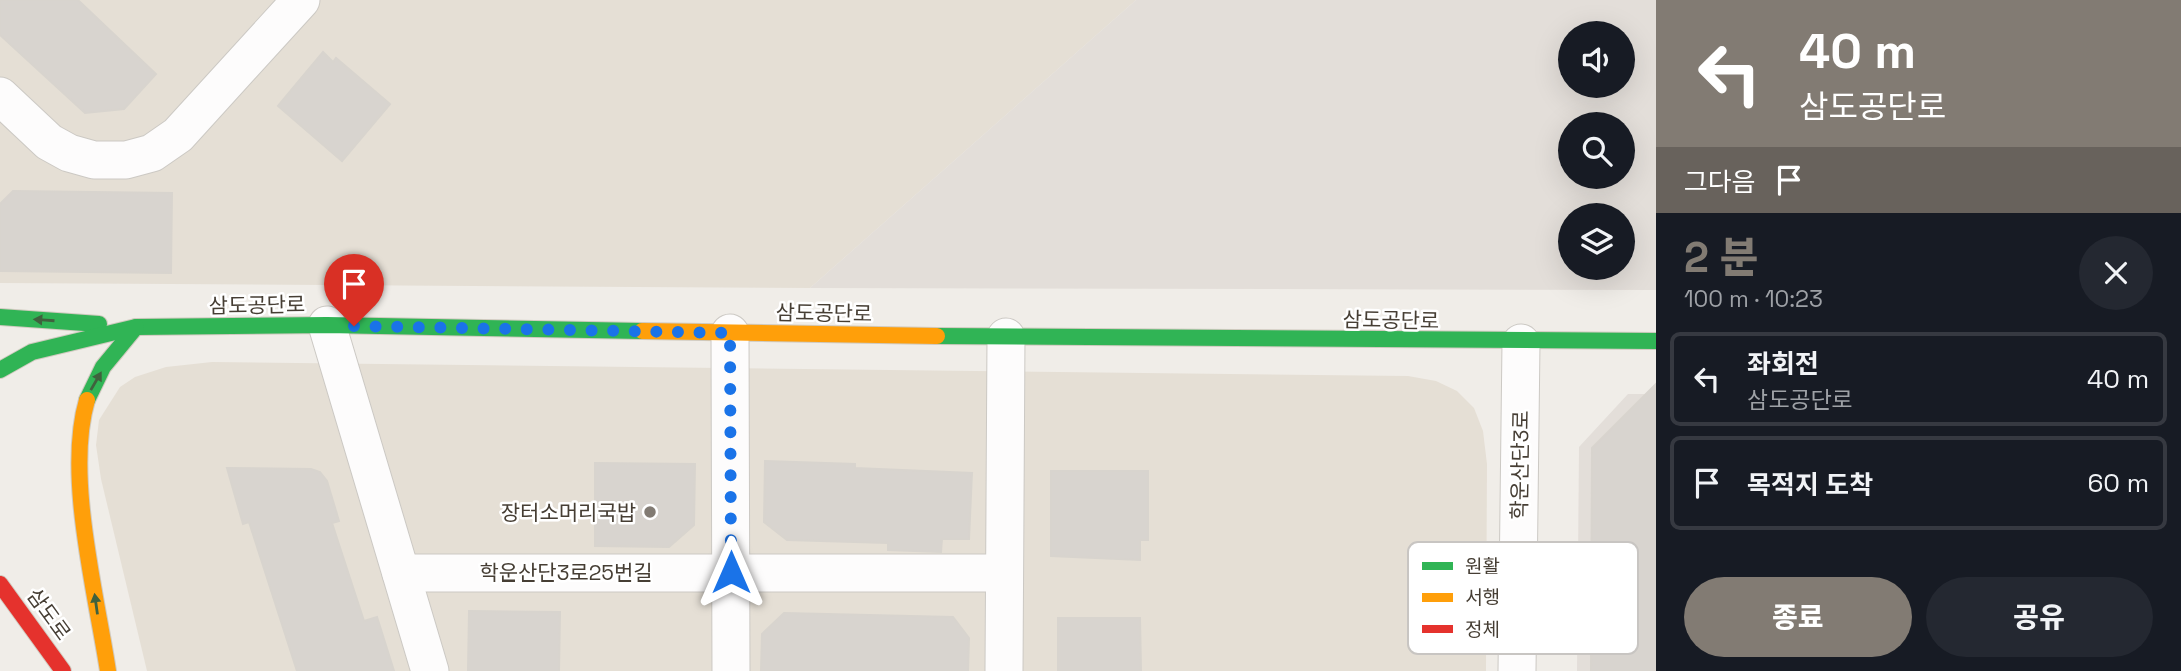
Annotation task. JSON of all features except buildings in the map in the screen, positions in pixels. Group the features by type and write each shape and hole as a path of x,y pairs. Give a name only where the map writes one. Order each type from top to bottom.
{"street":[{"path":"0,96 49,142 69,153 94,160 126,160 152,153 178,135 301,0"},
{"path":"0,317 136,327"},
{"path":"327,325 430,671"},
{"name":"삼도공단로","path":"0,370 32,352 136,327 327,325 1006,337 1656,341"},
{"path":"108,671 78,478 80,419 89,392 103,367 136,327"},
{"path":"730,333 731,671"},
{"path":"1004,671 1006,337"},
{"name":"학운산단3로","path":"1519,542 1521,342"},
{"name":"학운산단3로25번길","path":"401,573 1004,573"},
{"name":"삼도로","path":"0,584 63,671"}],"shaded area":[{"path":"0,0 1136,0 810,288 0,283"},
{"path":"1136,0 1656,0 1656,290 810,288"},
{"path":"212,362 1408,376 1436,381 1457,391 1474,408 1483,431 1487,464 1487,542 1408,542 1408,654 1486,654 1486,671 147,671 101,479 96,445 99,420 120,387 135,377 166,367"},
{"path":"1628,394 1656,394 1656,671 1577,671 1577,654 1638,654 1638,542 1578,542 1579,447"}],"traffic: fast":[{"path":"0,317 99,324"},
{"path":"0,370 32,352 136,327 327,325 642,331"},
{"path":"87,400 103,367 136,327"},
{"path":"937,336 1656,341"}],"traffic: slow":[{"path":"642,331 937,336"},
{"path":"87,400 81,430 81,498 90,570 108,671"}],"traffic: jam":[{"path":"0,584 63,671"}],"place":[{"name":"장터소머리국밥","path":"650,512"}],"route":[{"path":"354,326 730,333 731,572"}]}
